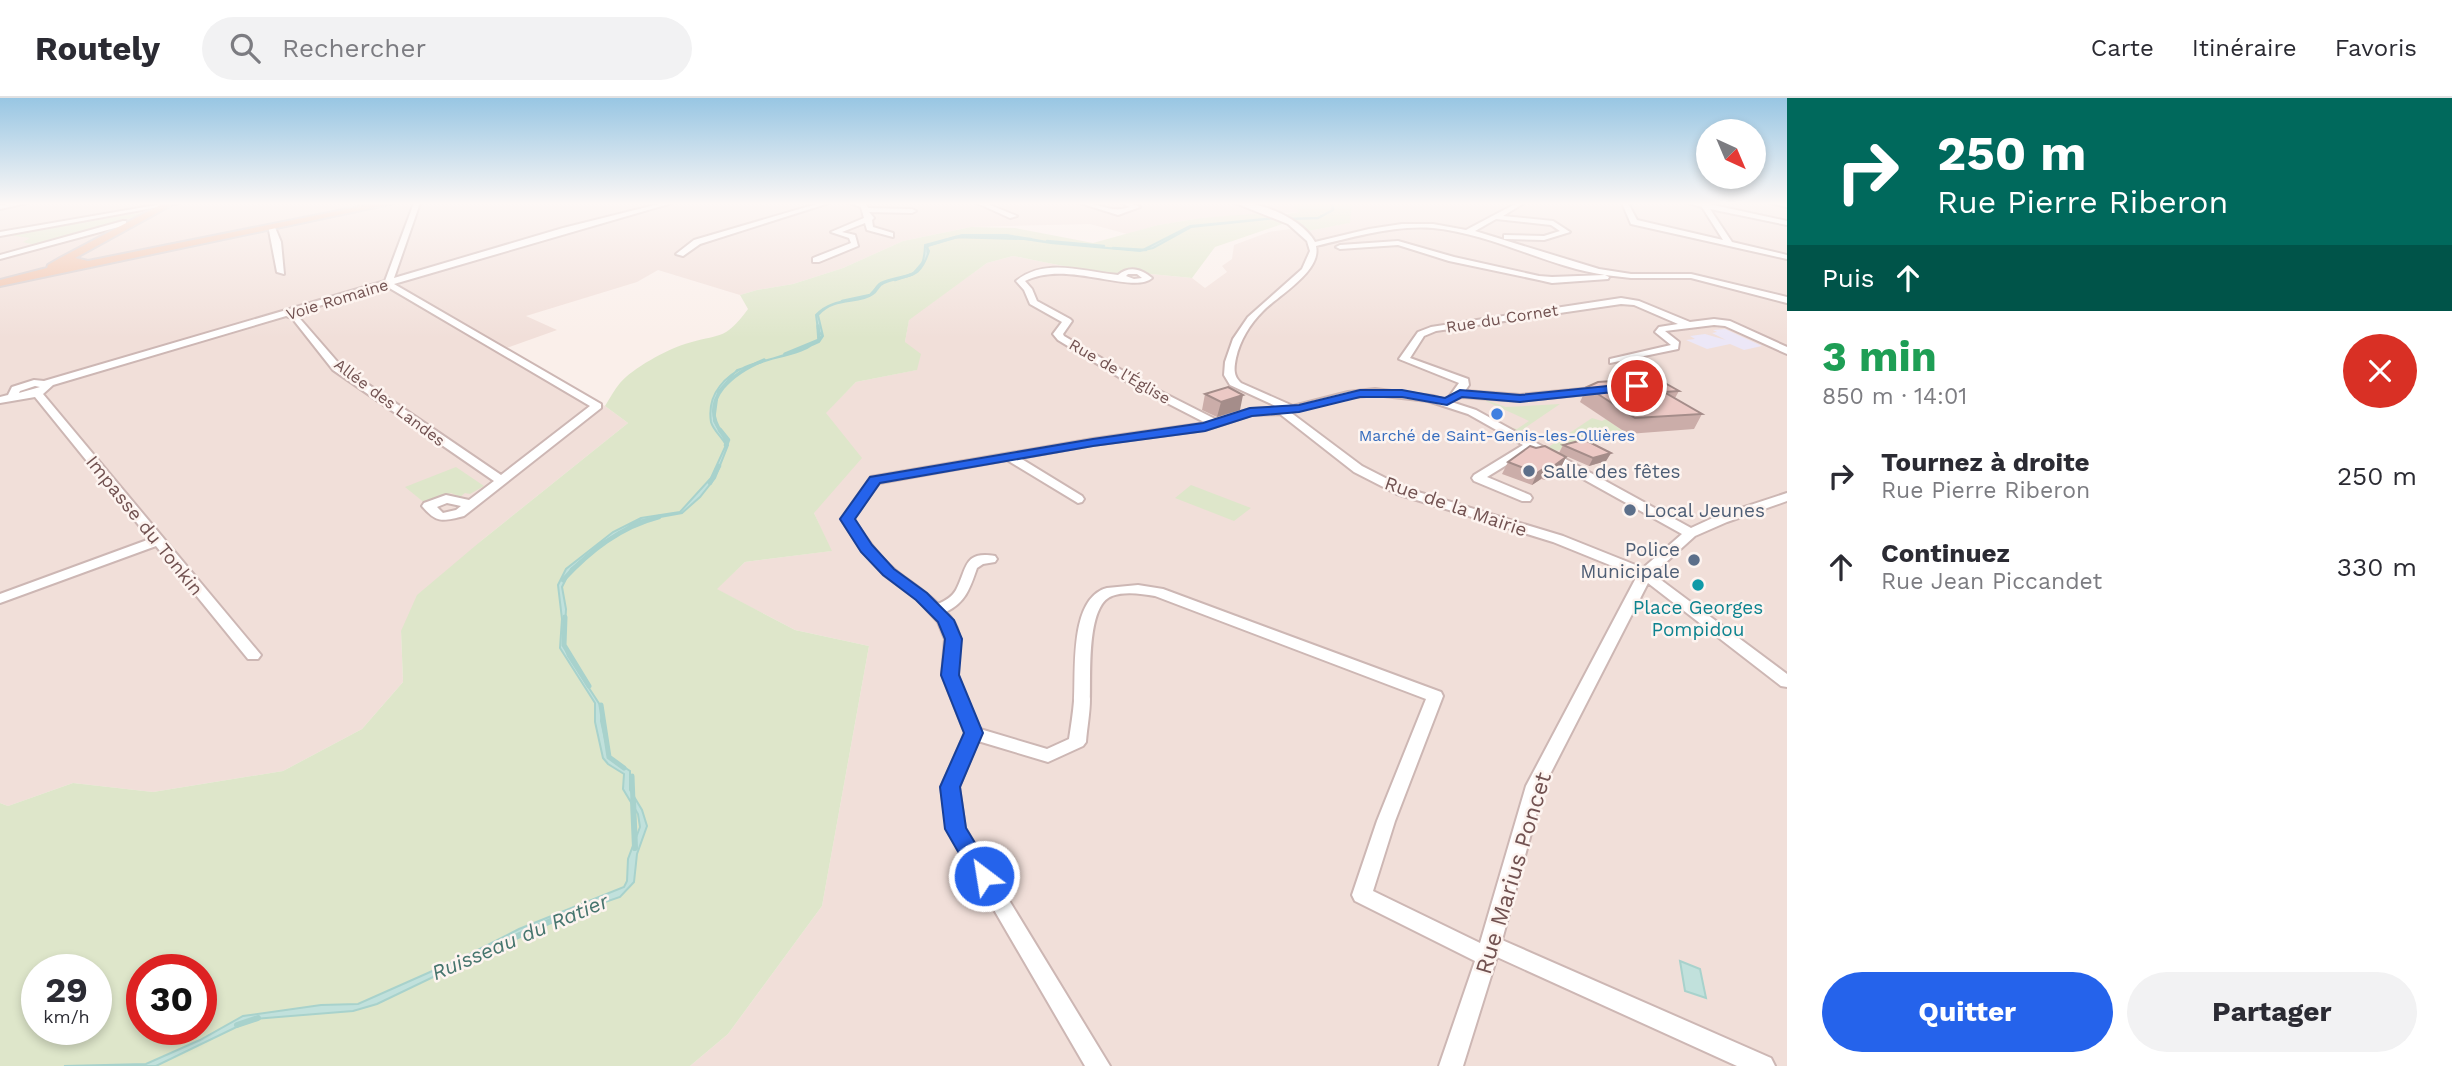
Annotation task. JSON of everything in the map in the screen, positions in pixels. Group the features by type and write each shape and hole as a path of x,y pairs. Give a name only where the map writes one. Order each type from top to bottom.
{"main road":[{"path":"77,261 96,248"},
{"path":"0,283 31,277 77,261 105,261 168,248"}],"street":[{"path":"0,257 33,248"},
{"path":"278,248 281,272"},
{"path":"401,248 388,284 597,406 471,504"},
{"name":"Voie Romaine","path":"42,388 506,248"},
{"path":"680,254 688,248"},
{"path":"816,260 845,248"},
{"path":"1313,248 1312,260 1319,258 1326,250 1335,248"},
{"path":"1415,248 1471,264 1552,280 1604,278 1611,273"},
{"path":"1526,248 1611,273 1691,276 1787,300"},
{"path":"1748,248 1787,257"},
{"name":"Rue de la Mairie","path":"1312,260 1306,270 1265,304 1233,346 1228,373 1231,381 1284,409 1358,469 1401,491 1558,539 1645,574 1787,682"},
{"name":"Rue de l'Église","path":"1122,278 1062,270 1044,272 1020,281 1028,289 1033,302 1067,321 1058,334 1061,338 1136,383 1217,424"},
{"name":"Rue du Cornet","path":"1457,394 1464,386 1464,381 1404,359 1420,334 1434,329 1622,301 1636,303 1688,325"},
{"name":"Allée des Landes","path":"288,313 295,316 337,368 501,480"},
{"path":"1613,361 1669,349 1676,344 1659,330 1688,325 1727,323 1787,351"},
{"path":"13,395 14,391 23,386"},
{"path":"0,388 42,388"},
{"path":"0,400 42,388"},
{"name":"Impasse du Tonkin","path":"42,388 157,541 253,655"},
{"path":"1447,402 1457,394 1520,398 1616,389"},
{"path":"1098,1066 956,829 950,787 973,733 950,675 953,639 945,620 889,572 867,548 847,519 875,480 1217,424 1250,412 1299,408 1348,395 1375,392 1447,402 1690,533"},
{"path":"1526,498 1478,478 1531,445"},
{"path":"1010,457 1078,499"},
{"path":"1645,574 1690,533 1722,519 1784,502"},
{"path":"0,599 157,541"},
{"path":"936,611 961,593 971,565 978,559 990,559"},
{"name":"Rue Marius Poncet","path":"1451,1066 1488,950 1535,786 1645,574"},
{"path":"973,733 1048,756 1077,742 1082,701 1083,640 1095,603 1107,592 1138,589 1158,592 1230,617 1435,696 1386,821 1362,895 1763,1066"}],"shaded area":[{"path":"0,248 887,248 843,268 793,284 740,295 658,270 637,282 526,316 557,330 504,349 605,406 628,423 481,541 401,632 403,682 362,729 283,771 153,792 73,783 8,806 0,803"},
{"path":"1234,248 1787,248 1787,1066 690,1066 728,1034 822,906 869,646 795,630 716,589 745,562 831,551 814,513 825,413 856,382 916,370 905,342 909,319 987,263 1013,256 1108,275 1130,272 1192,278 1205,288 1227,272 1222,266 1232,259"},
{"path":"1725,329 1762,346 1744,350 1730,344 1707,349 1686,340 1695,339 1690,336 1705,334 1726,340 1712,333 1717,332 1713,330"}],"green space":[{"path":"887,248 1214,248 1192,278 1130,272 1108,275 1013,256 987,263 909,320 905,342 921,354 917,370 856,382 826,413 862,458 814,513 832,551 745,562 717,589 795,630 869,646 822,906 728,1034 690,1066 0,1066 0,803 8,806 73,783 153,792 283,771 362,729 403,682 401,631 417,595 628,423 605,406 626,377 669,351 720,335 733,327 748,309 740,295 793,284 843,268"},
{"path":"1477,397 1506,407 1560,404 1519,432 1509,427 1517,429 1529,421"},
{"path":"1592,418 1602,421 1606,419 1631,437 1554,451 1547,448"},
{"path":"456,467 484,486 470,494 465,493 460,497 451,493 426,504 405,487"},
{"path":"1191,485 1251,508 1234,521 1175,498"}],"water":[{"path":"925,248 927,248 929,251 925,261 917,272 882,284 875,293 860,299 872,294 881,283 918,270 922,265"},
{"path":"860,299 832,305 818,315 823,336 819,342 810,346 822,336 818,330 816,315 830,305"},
{"path":"734,373 718,392 714,421 728,445 715,478 700,497 682,513 638,521 602,543 571,569 562,587 566,609 564,645 568,656 602,708 601,721 609,757 630,771 630,790 642,810 647,826 637,854 634,882 620,897 550,921 377,1004 353,1011 253,1019 217,1036 217,1031 243,1016 321,1005 358,1004 464,957 519,929 624,887 627,881 628,859 640,827 638,814 623,789 624,774 603,758 595,722 595,703 560,648 562,619 558,585 566,569 613,532 641,518 680,512 711,478 726,445 711,422 710,412 715,394"},
{"path":"1680,961 1700,969 1706,998 1685,991"},
{"path":"189,1045 199,1045 156,1066 64,1066 146,1064"}],"building":[{"path":"1656,378 1679,391 1664,392 1702,414 1635,418 1587,387 1598,382"},
{"path":"1228,387 1243,395 1221,402 1205,394"},
{"path":"1595,437 1589,442 1611,453 1593,458 1563,445"},
{"path":"1530,446 1545,446 1566,457 1551,468 1546,467 1537,473 1508,462"}],"waterway":[{"name":"Ruisseau du Ratier","path":"927,248 928,253"},
{"name":"Ruisseau du Ratier","path":"1116,248 1146,250"},
{"name":"Ruisseau du Ratier","path":"895,280 913,274 924,261"},
{"name":"Ruisseau du Ratier","path":"842,301 870,295 880,284"},
{"name":"Ruisseau du Ratier","path":"785,354 819,340 818,326"},
{"name":"Ruisseau du Ratier","path":"720,430 715,420 717,397 732,379 764,360"},
{"name":"Ruisseau du Ratier","path":"720,430 728,440 726,445"},
{"name":"Ruisseau du Ratier","path":"710,483 719,466"},
{"name":"Ruisseau du Ratier","path":"563,580 606,541 631,527 659,517"},
{"name":"Ruisseau du Ratier","path":"565,617 564,645 589,686"},
{"name":"Ruisseau du Ratier","path":"601,705 609,757 624,768"},
{"name":"Ruisseau du Ratier","path":"632,776 633,802"},
{"name":"Ruisseau du Ratier","path":"633,801 635,848"},
{"name":"Ruisseau du Ratier","path":"500,944 553,920"},
{"name":"Ruisseau du Ratier","path":"237,1025 258,1018"}],"place":[{"name":"Marché de Saint-Genis-les-Ollières","path":"1497,414"},
{"name":"Salle des fêtes","path":"1529,471"},
{"name":"Local Jeunes","path":"1630,510"},
{"name":"Police Municipale","path":"1694,560"},
{"name":"Place Georges Pompidou","path":"1698,585"}],"route":[{"path":"984,876 956,829 950,787 973,733 950,675 953,639 945,620 922,596 889,572 867,548 847,519 875,480 1093,442 1205,427 1250,412 1282,411 1360,393 1402,394 1447,402 1457,394 1520,398 1637,386"}]}
